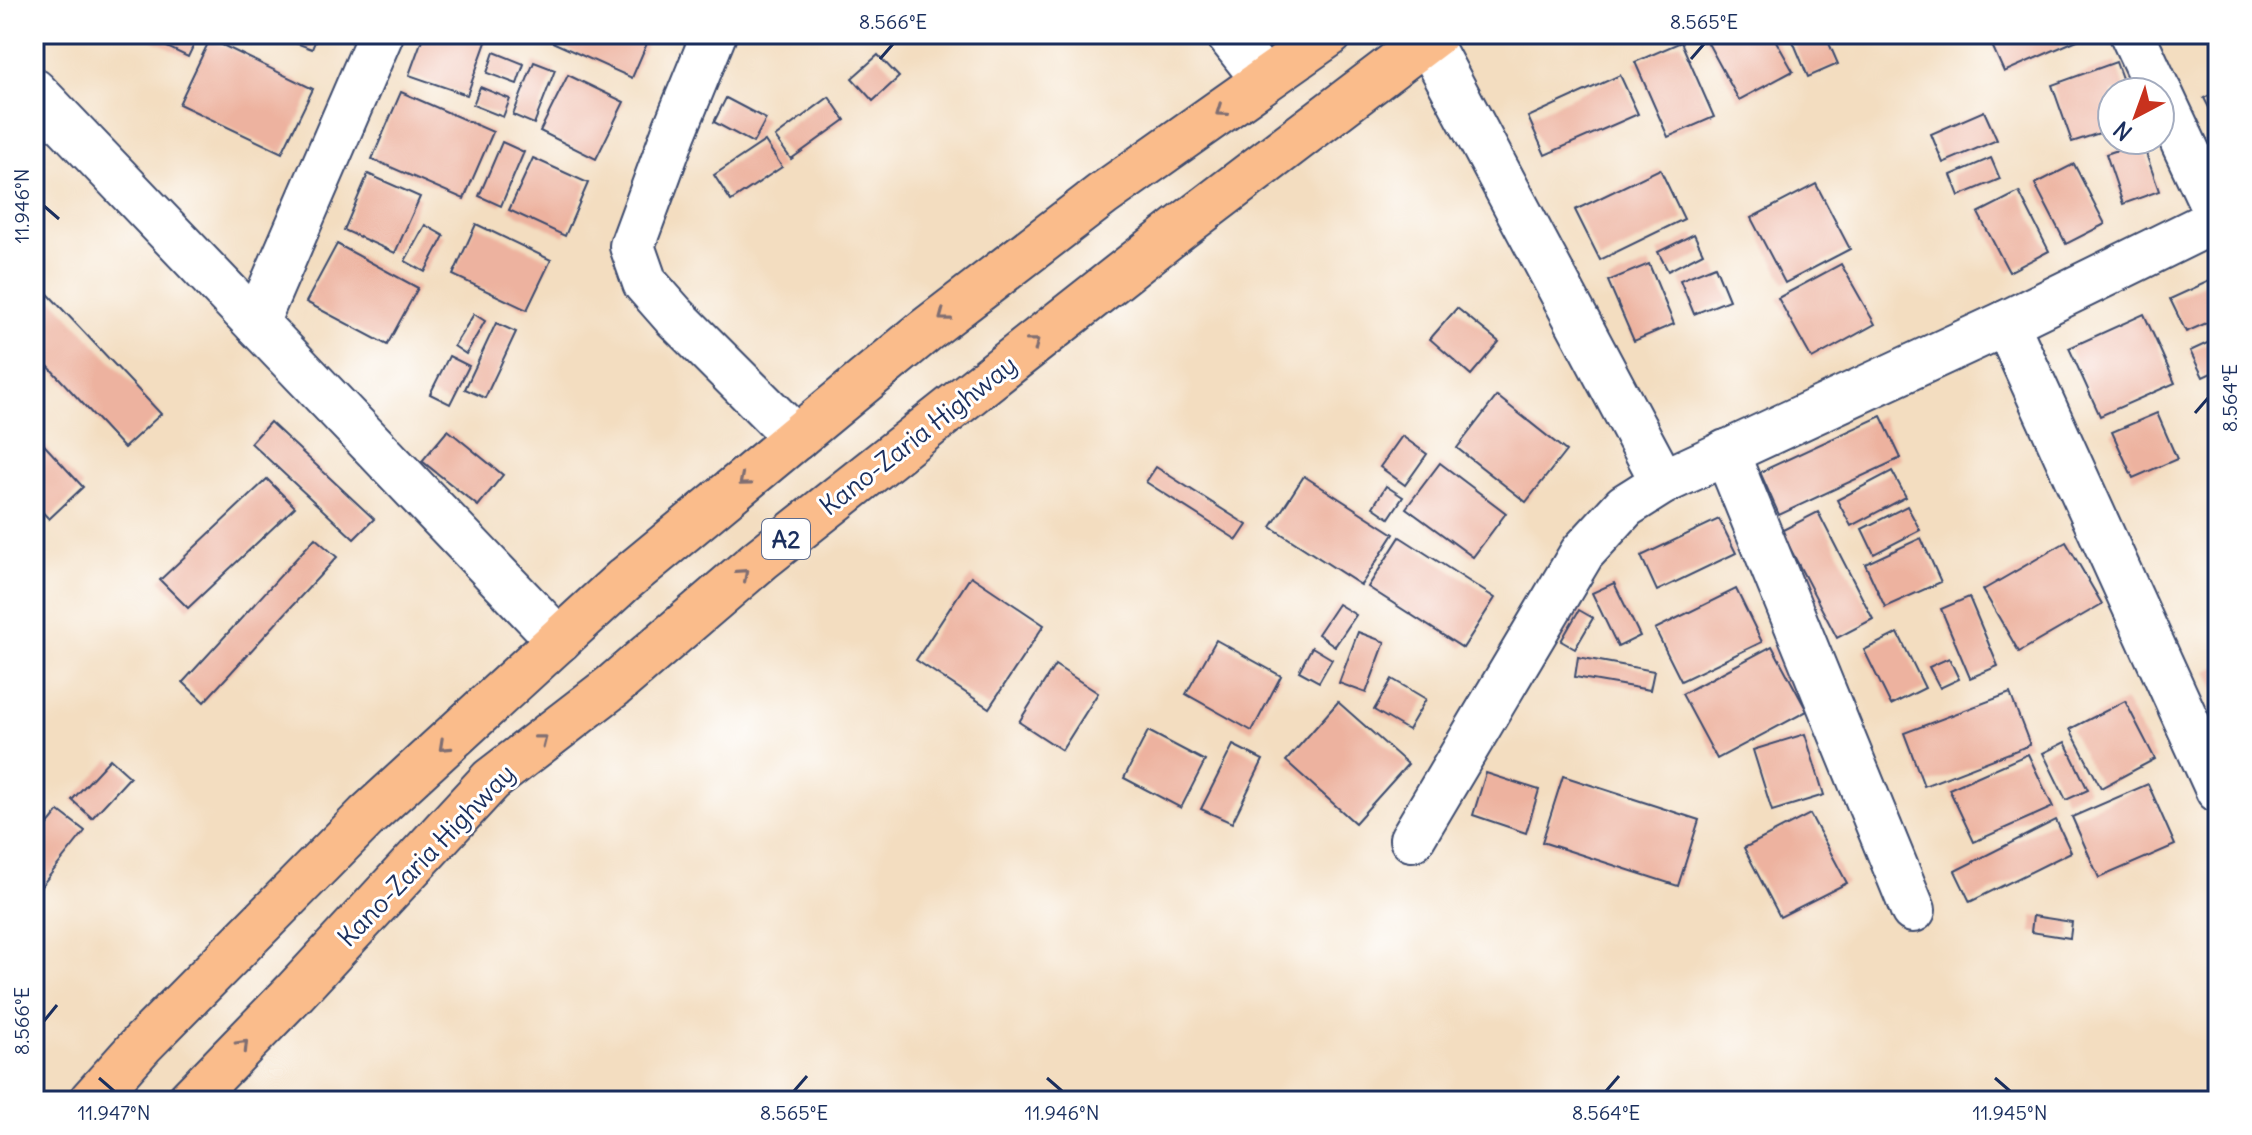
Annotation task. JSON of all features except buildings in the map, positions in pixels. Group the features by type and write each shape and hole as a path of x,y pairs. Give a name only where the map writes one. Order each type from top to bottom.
{"highway":[{"path":"91,1101 142,1044 367,816 624,580 925,331 1102,195 1330,34"},
{"name":"Kano-Zaria Highway","path":"189,1101 295,992 491,780 613,686 773,550 1180,228 1431,36"}],"street":[{"path":"256,323 381,34"},
{"path":"714,34 632,246 645,283 796,438"},
{"path":"1228,34 1264,80"},
{"path":"2132,34 2152,76"},
{"path":"1431,36 1663,482"},
{"path":"34,91 559,640"},
{"path":"1412,839 1582,553 1625,506 1663,482 2006,323 2218,218 2176,127"},
{"path":"2006,323 2218,790"},
{"path":"1726,452 1913,910"}]}
